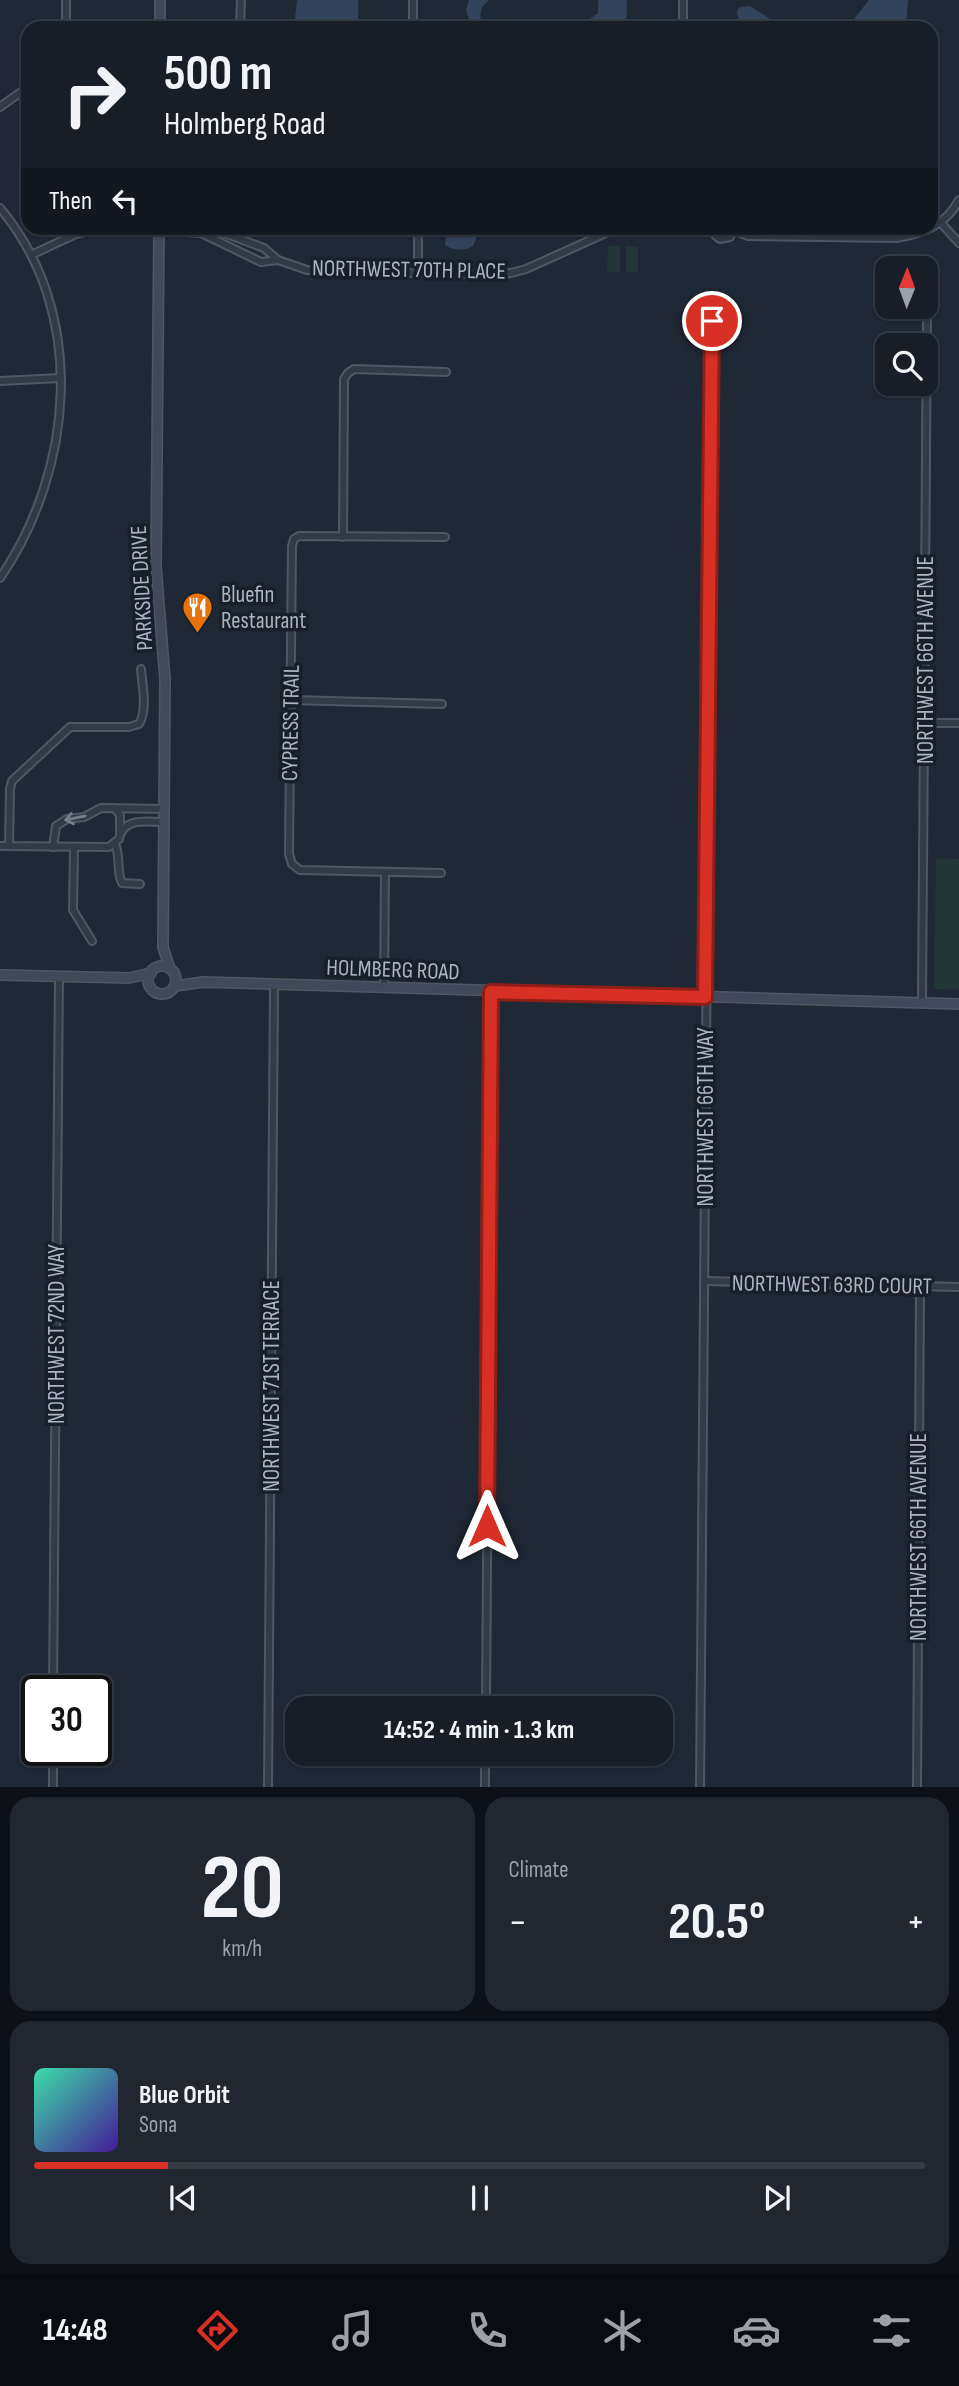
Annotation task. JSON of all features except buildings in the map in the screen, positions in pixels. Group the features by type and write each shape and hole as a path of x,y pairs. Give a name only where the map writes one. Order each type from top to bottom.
{"street":[{"path":"66,0 66,21"},
{"path":"160,0 160,21"},
{"path":"240,21 241,0"},
{"path":"413,0 413,21"},
{"path":"683,0 683,21"},
{"path":"0,107 21,92"},
{"path":"938,224 950,215 959,200"},
{"path":"0,208 31,256 54,316 60,349 61,378 61,414 47,478 22,540 0,578"},
{"path":"950,215 959,218"},
{"path":"941,223 959,243"},
{"path":"31,256 74,235"},
{"name":"PARKSIDE DRIVE","path":"159,235 156,567 165,679 163,947 171,970"},
{"name":"NORTHWEST 70TH PLACE","path":"205,235 261,262 278,260"},
{"path":"230,246 234,235"},
{"name":"NORTHWEST 70TH PLACE","path":"234,235 257,244 278,260 307,270 492,275 526,269 601,235"},
{"path":"418,235 418,273"},
{"path":"715,235 720,239 730,235"},
{"path":"746,235 896,238 914,235"},
{"path":"251,256 257,244"},
{"name":"NORTHWEST 66TH AVENUE","path":"922,1003 927,319"},
{"name":"NORTHWEST 66TH WAY","path":"700,1787 712,321"},
{"path":"445,537 343,537 344,379 355,369 446,372"},
{"path":"0,381 61,378"},
{"name":"CYPRESS TRAIL","path":"343,537 299,536 294,539 292,546 289,854 292,864 300,870 385,872"},
{"path":"9,846 10,789 18,774 70,727 129,727 139,724 144,710 141,669"},
{"path":"291,700 442,704"},
{"path":"924,723 959,723"},
{"path":"53,847 54,831 61,822 84,817 101,808 164,809"},
{"path":"114,808 120,815 120,833"},
{"path":"0,846 108,848 115,844 120,833 129,824 136,821 164,822"},
{"path":"115,844 119,852 122,883 140,884"},
{"path":"74,848 73,909 92,941"},
{"path":"384,988 385,872 441,873"},
{"name":"PARKSIDE DRIVE","path":"153,971 163,947"},
{"path":"0,975 129,978 162,967 171,970 176,978 175,986 169,993 160,994 129,978"},
{"name":"HOLMBERG ROAD","path":"171,970 203,982"},
{"path":"150,987 149,980 153,971"},
{"name":"NORTHWEST 72ND WAY","path":"53,1675 59,977"},
{"name":"HOLMBERG ROAD","path":"175,986 203,982 959,1004"},
{"name":"NORTHWEST 71ST TERRACE","path":"268,1787 274,985"},
{"path":"486,1696 491,992"},
{"name":"NORTHWEST 63RD COURT","path":"705,1281 959,1287"},
{"name":"NORTHWEST 66TH AVENUE","path":"916,1787 920,1286"},
{"path":"53,1766 53,1787"},
{"path":"485,1766 485,1787"}],"shaded area":[{"path":"608,246 620,246 620,272 607,272"},
{"path":"626,246 638,247 638,272 626,272"},
{"path":"936,858 959,859 959,990 934,989"}],"water":[{"path":"297,0 358,0 358,21 295,21"},
{"path":"469,0 489,0 480,14 482,21 470,21 466,10"},
{"path":"598,0 627,0 626,21 587,21 598,13"},
{"path":"869,0 908,0 906,21 852,21"},
{"path":"750,6 773,21 739,21 737,11 740,7"},
{"path":"446,235 478,235 473,246 466,249 459,250 445,245"}],"place":[{"name":"Bluefin Restaurant","path":"198,634"}],"route":[{"path":"487,1526 491,992 705,997 712,321"}]}
